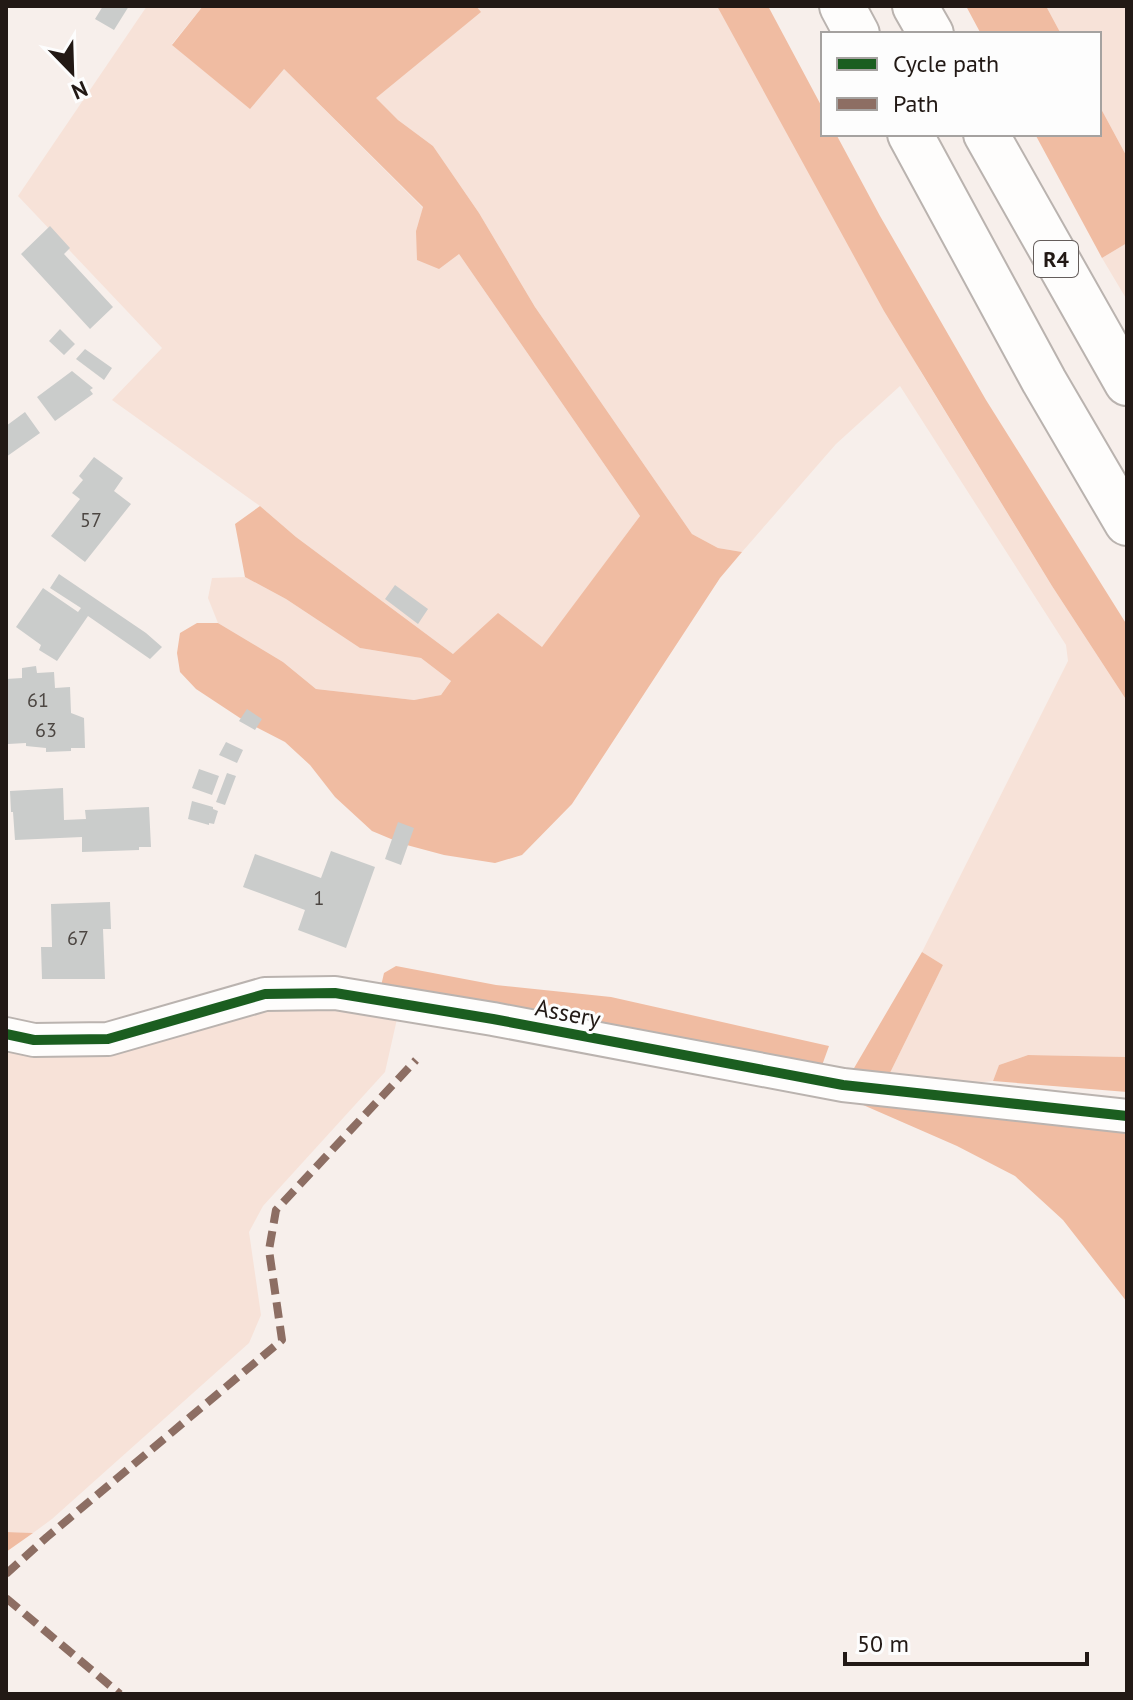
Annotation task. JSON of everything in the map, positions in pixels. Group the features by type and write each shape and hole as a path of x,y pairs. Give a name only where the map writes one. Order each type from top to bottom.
{"highway":[{"path":"842,6 856,32"},
{"path":"915,6 930,32"},
{"path":"911,136 1044,381 1127,523"},
{"name":"R4","path":"987,136 1127,383"}],"street":[{"name":"Assery","path":"6,1034 34,1040 108,1039 265,994 335,993 493,1019 843,1085 1127,1116"}],"shaded area":[{"path":"147,6 203,6 172,44 283,68 423,208 416,231 459,254 640,516 542,648 453,654 296,537 260,506 112,400 162,348 18,196"},
{"path":"203,6 476,6 481,12 376,98 398,120 433,146 479,213 535,307 692,534 718,548 742,552 720,578 572,804 522,855 495,863 444,855 403,844 372,831 335,797 310,765 285,742 246,722 196,689 180,672 177,653 180,633 197,623 218,623 283,662 316,689 414,700 441,695 451,681 421,658 360,648 286,599 245,577 235,524 260,506 296,537 453,654 498,613 542,647 640,516 459,254 439,269 417,260 416,231 423,207 284,69 250,109 172,45"},
{"path":"476,6 719,6 921,372 1052,586 1127,701 1127,1057 1028,1055 999,1065 993,1081 938,1087 887,1079 943,965 922,952 1068,661 1066,645 900,386 836,444 742,552 718,548 692,534 535,307 479,213 433,146 375,98 480,12"},
{"path":"717,6 768,6 821,105 821,136 837,136 986,400 1127,625 1127,701 1052,586 884,311"},
{"path":"966,6 1046,6 1060,32 980,32"},
{"path":"1046,6 1127,6 1127,157 1101,109 1101,32 1060,32"},
{"path":"1101,109 1127,157 1127,243 1102,258 1036,136 1101,136"},
{"path":"1127,243 1127,300 1102,258"},
{"path":"245,577 286,599 360,648 421,658 451,681 441,695 414,700 316,689 283,662 218,623 208,598 212,578"},
{"path":"922,952 943,965 887,1079 850,1075"},
{"path":"396,966 496,985 611,997 829,1046 820,1071 381,986 384,973"},
{"path":"282,1005 333,1007 397,1019 385,1072 263,1206 249,1232 261,1315 249,1343 52,1519 33,1533 6,1532 6,1049"},
{"path":"1028,1055 1127,1057 1127,1092 993,1081 999,1065"},
{"path":"854,1101 1127,1131 1127,1302 1063,1220 1015,1176 957,1146"},
{"path":"6,1532 33,1533 6,1552"}],"building":[{"path":"103,6 129,6 114,30 95,19"},
{"path":"50,226 70,248 64,254 113,307 90,329 21,254"},
{"path":"60,329 75,344 64,355 49,341"},
{"path":"85,349 112,368 104,380 76,359"},
{"path":"72,371 93,388 90,390 93,394 55,421 37,397"},
{"path":"25,412 40,433 6,457 6,426"},
{"path":"94,457 123,478 114,491 131,504 85,562 51,536 80,499 72,493 83,480 79,476"},
{"path":"59,574 162,647 150,659 88,616 57,661 39,650 41,645 16,627 43,588 78,612 81,608 50,588"},
{"path":"395,585 428,609 418,624 385,599"},
{"path":"36,666 37,673 54,672 55,688 70,687 71,713 84,718 85,748 46,752 46,748 26,746 26,743 8,744 6,679 22,678 22,668"},
{"path":"247,709 262,719 255,730 239,721"},
{"path":"226,742 243,750 237,763 219,755"},
{"path":"199,769 219,776 212,795 192,788"},
{"path":"227,773 236,776 225,805 216,802"},
{"path":"63,788 64,820 86,819 85,810 149,807 151,847 82,852 82,837 15,840 10,791"},
{"path":"192,801 218,811 214,824 188,819"},
{"path":"398,822 414,828 401,865 385,859"},
{"path":"331,851 375,867 346,948 298,930 305,910 243,887 255,854 321,878"},
{"path":"110,902 111,929 103,929 105,979 42,979 41,947 52,947 51,904"}],"marked path":[{"path":"6,1574 282,1340 269,1250 276,1210 416,1060"},
{"path":"6,1598 120,1694"}],"cycle path":[{"path":"6,1034 34,1040 108,1039 265,994 335,993 493,1019 843,1085 1127,1116"}]}
